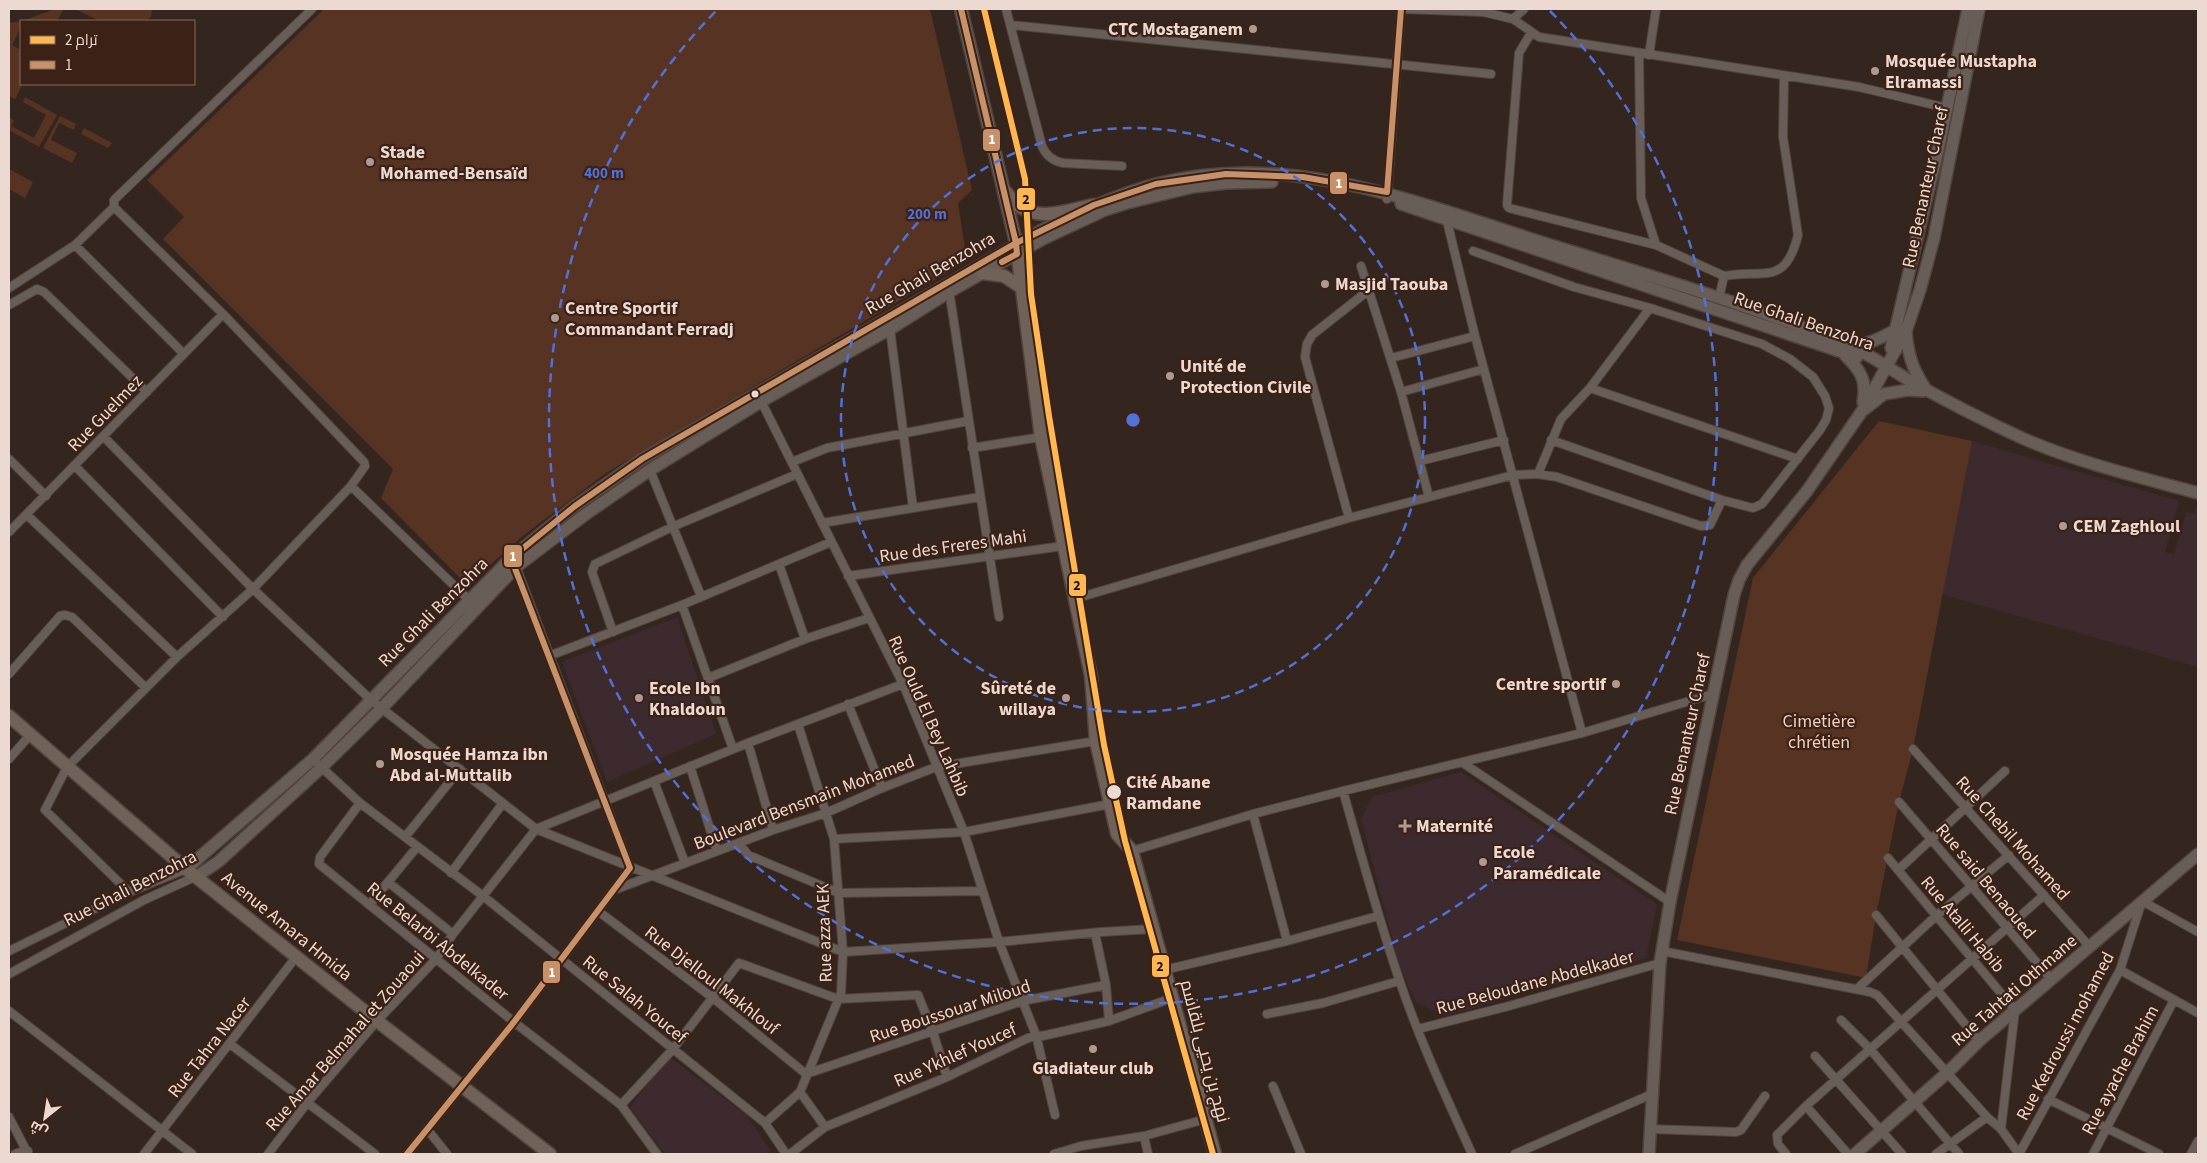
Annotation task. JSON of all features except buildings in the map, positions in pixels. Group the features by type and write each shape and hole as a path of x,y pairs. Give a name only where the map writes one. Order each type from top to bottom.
{"main road":[{"path":"961,9 1005,191 1016,249 1041,436 1091,676 1096,741 1117,834 1132,851"},
{"name":"Rue Benanteur Charef","path":"1901,330 1968,9"},
{"name":"Rue Benanteur Charef","path":"1649,1154 1661,957 1670,902 1713,694 1739,580 1747,565 1807,491 1862,411 1885,367 1920,290 1934,238 1979,9"},
{"name":"Rue Ghali Benzohra","path":"192,873 218,862 322,767 382,708 513,562 760,397 1094,205 1156,184 1226,174 1303,177 1387,196 1719,298 1885,367 1928,391 2024,438 2110,470 2198,493"},
{"name":"Rue Ghali Benzohra","path":"192,873 313,759 469,600 574,506 642,459 890,330 948,288 982,273 1016,249 1043,239 1105,210 1193,187 1227,183 1274,182 1387,196"},
{"path":"1005,191 1020,207 1034,213 1052,214 1094,205"},
{"name":"Rue Ghali Benzohra","path":"1446,214 1845,349"},
{"path":"982,273 1004,276 1022,288"},
{"path":"1862,411 1866,387 1858,368 1845,349 1863,345 1901,330 1908,348 1913,370 1928,391"},
{"path":"1862,411 1884,394 1908,390 1928,391"},
{"name":"Avenue Amara Hmida","path":"9,716 192,873 377,1021 550,1154"},
{"name":"نهج بن يحيى بلقاسم","path":"1132,851 1127,858 1127,866 1148,924 1153,929 1215,1154"},
{"name":"Rue Tahtati Othmane","path":"1855,1154 1947,1073 1979,1041 2198,854"}],"street":[{"path":"129,892 45,810 67,767 177,657 254,589 351,486 364,470 364,462 223,314 114,207 114,200 312,9"},
{"path":"1006,9 1042,146 1047,155 1054,161 1064,164 1122,166"},
{"path":"1387,196 1402,9 1483,12 1513,19 1539,37 1784,77 1859,87 1947,108"},
{"path":"1513,19 1524,9"},
{"path":"1649,55 1656,9"},
{"path":"1011,25 1397,66 1491,74"},
{"path":"1531,33 1519,53 1507,205 1509,208 1656,245 1724,276 1764,274 1776,270 1789,262 1794,249 1798,235 1784,137 1784,77"},
{"path":"1639,53 1642,198 1656,245"},
{"path":"9,288 75,245 114,207"},
{"path":"1446,214 1475,336 1582,732"},
{"path":"75,245 184,354"},
{"path":"1473,251 1574,287 1650,308 1762,344 1790,359 1813,376 1825,396 1829,408 1820,430 1759,506 1746,507 1722,500 1551,440"},
{"path":"1361,266 1401,392 1428,497"},
{"path":"1719,298 1724,276"},
{"path":"948,288 998,617"},
{"path":"9,305 36,289 44,292 147,392"},
{"path":"1348,518 1305,357 1307,344 1312,334 1369,290"},
{"path":"1538,474 1561,419 1590,388 1650,308"},
{"name":"Rue Guelmez","path":"9,532 28,515 223,314"},
{"path":"890,330 913,508"},
{"path":"1391,358 1475,336"},
{"path":"1401,392 1484,370"},
{"path":"1590,388 1798,459"},
{"name":"Rue Ould El Bey Lahbib","path":"760,397 903,684 964,832 981,891 999,942 1036,1035 1055,1114"},
{"path":"792,462 827,448 968,420"},
{"path":"972,448 1041,436"},
{"path":"104,437 254,589 371,700 536,829 842,952 999,942 1095,932 1153,929"},
{"path":"1420,461 1504,440"},
{"path":"9,459 46,496"},
{"path":"75,466 223,617"},
{"path":"650,470 700,596"},
{"path":"612,632 592,567 595,564 672,528 798,474"},
{"path":"1074,600 1348,518 1514,475 1538,474 1603,492 1701,526 1710,525 1722,500"},
{"path":"351,486 469,600"},
{"path":"822,523 980,497"},
{"path":"28,515 177,657"},
{"path":"549,656 682,605 831,542"},
{"name":"Rue des Freres Mahi","path":"848,576 1063,546"},
{"path":"513,562 630,868"},
{"path":"779,564 804,639"},
{"path":"682,605 733,749"},
{"path":"9,674 60,616 65,615 72,618 146,688"},
{"path":"708,678 804,639 869,618"},
{"path":"536,829 748,743 903,684"},
{"path":"1132,851 1253,814 1343,790 1463,763 1582,732 1713,694"},
{"path":"848,704 882,788"},
{"name":"Rue azza AEK","path":"798,724 834,839 842,952 841,992 800,1092"},
{"path":"9,759 30,735"},
{"name":"Boulevard Bensmain Mohamed","path":"614,890 773,830 826,813 882,788 936,768 1096,741"},
{"path":"748,743 773,830"},
{"name":"Rue Chebil Mohamed","path":"1913,749 2090,946"},
{"name":"Rue Salah Youcef","path":"313,759 360,803 483,896 765,1123 786,1154"},
{"path":"1463,763 1670,902"},
{"path":"690,766 717,851"},
{"path":"405,837 460,769"},
{"path":"1898,870 2005,771"},
{"path":"654,781 686,863"},
{"path":"1343,790 1378,916 1399,982 1443,1092 1472,1154"},
{"name":"Rue said Benaoued","path":"1899,802 2051,979"},
{"name":"Rue Belarbi Abdelkader","path":"360,803 318,860 320,864 514,1022 621,1105 657,1154"},
{"path":"451,873 503,803"},
{"path":"834,839 964,832 1110,804"},
{"path":"1253,814 1287,941"},
{"name":"Rue Amar Belmahal et Zouaoui","path":"268,1154 307,1103 377,1021 436,958 536,829"},
{"path":"739,843 748,855 839,894 981,891"},
{"path":"369,905 417,846"},
{"path":"1857,989 1936,916 2009,855"},
{"name":"Rue Atalli Habib","path":"1888,858 2015,1010"},
{"path":"407,1154 514,1022 560,958 630,868"},
{"name":"Rue Ghali Benzohra","path":"9,951 129,892 192,873"},
{"name":"Rue Ghali Benzohra","path":"9,974 192,873"},
{"path":"388,882 453,934"},
{"path":"1786,1154 1776,1140 1777,1135 1836,1079 2044,895"},
{"path":"2142,901 2198,932"},
{"name":"Rue Kedroussi mohamed","path":"2019,1154 2120,970 2142,901"},
{"name":"Rue Djelloul Makhlouf","path":"598,911 712,998 806,1074"},
{"path":"1876,915 1979,1041"},
{"path":"1164,970 1287,941 1378,916"},
{"path":"1095,932 1106,985 1109,1021"},
{"name":"Rue Tahra Nacer","path":"144,1154 296,957"},
{"name":"Rue Beloudane Abdelkader","path":"1418,1029 1509,1006 1661,957 1857,989 1876,995 1902,1021"},
{"path":"621,1105 673,1049 739,963 838,999 916,994 934,1032 947,1077"},
{"path":"2120,970 2198,1013"},
{"path":"1266,1014 1323,1003 1399,982"},
{"name":"Rue Boussouar Miloud","path":"806,1074 1022,1001 1106,985"},
{"name":"Rue Ykhlef Youcef","path":"790,1154 825,1128 947,1077 1036,1035 1042,1036 1109,1021 1172,998"},
{"name":"Rue ayache Brahim","path":"2093,1154 2174,1000"},
{"path":"2001,1129 2015,1010"},
{"path":"9,1011 192,1154"},
{"path":"1841,1020 1870,1049 1959,1154"},
{"path":"1902,1021 1987,1117 2001,1129 2019,1154"},
{"path":"230,1044 375,1154"},
{"path":"1815,1056 1880,1132 1902,1154"},
{"path":"1273,1086 1301,1154"},
{"path":"765,1123 800,1092 825,1128"},
{"path":"1515,1154 1652,1094"},
{"path":"1650,1129 1736,1132 1742,1130 1765,1096"},
{"path":"2048,1099 2159,1154"},
{"path":"1806,1106 1848,1154"},
{"path":"9,1117 28,1153 15,1154"},
{"path":"1936,1154 1987,1117"},
{"path":"1054,1154 1081,1146 1144,1136 1206,1119"},
{"path":"427,1129 447,1154"},
{"path":"1144,1136 1148,1154"},
{"path":"2191,1154 2198,1141"},
{"path":"1081,1146 1084,1154"}],"shaded area":[{"name":"CEM Zaghloul","path":"1972,441 2179,501 2165,552 2174,555 2186,512 2193,514 2196,506 2198,507 2198,667 1941,594"},
{"name":"Ecole Ibn Khaldoun","path":"677,617 716,734 607,782 562,662"},
{"name":"Ecole Paramédicale","path":"1461,772 1657,904 1646,958 1446,1016 1416,1003 1399,964 1361,819 1372,797"},
{"path":"667,1055 747,1116 771,1151 765,1154 665,1154 630,1108"}],"green space":[{"path":"55,9 64,9 58,20 25,20"},
{"path":"75,9 152,9 151,17 146,20 98,20"},
{"name":"Centre Sportif Commandant Ferradj","path":"324,9 930,9 972,190 958,203 967,261 606,473 524,535 473,580 462,580 381,498 393,469 163,239 184,217 147,180"},
{"path":"20,21 20,29 12,45 20,49 20,85 22,85 15,99 9,96 9,23"},
{"path":"25,97 57,115 39,147 9,130 9,117 14,120 11,126 34,138 46,115 23,102"},
{"path":"60,116 76,124 74,130 59,123 51,140 77,153 72,163 43,148"},
{"path":"84,128 112,143 108,148 81,134"},
{"path":"9,169 33,182 25,198 9,189"},
{"name":"Cimetière chrétien","path":"1879,421 1972,441 1913,749 1899,802 1876,915 1866,978 1677,940 1753,578"}],"tram line":[{"name":"2","path":"984,9 1025,179 1031,294 1049,416 1104,745 1125,841 1213,1154"}],"transit line":[{"name":"1","path":"961,9 1016,243 1017,254 1002,262"},
{"name":"1","path":"407,1154 514,1022 630,868 511,558 575,506 642,459 1016,243 1094,205 1156,184 1226,174 1303,177 1387,192 1401,9"}],"place":[{"name":"CTC Mostaganem","path":"1253,29"},
{"name":"Mosquée Mustapha Elramassi","path":"1875,71"},
{"name":"Stade Mohamed-Bensaïd","path":"370,162"},
{"name":"Masjid Taouba","path":"1325,284"},
{"name":"Centre Sportif Commandant Ferradj","path":"555,318"},
{"name":"Unité de Protection Civile","path":"1170,376"},
{"name":"CEM Zaghloul","path":"2063,526"},
{"name":"Centre sportif","path":"1616,684"},
{"name":"Ecole Ibn Khaldoun","path":"639,698"},
{"name":"Sûreté de willaya","path":"1066,698"},
{"name":"Mosquée Hamza ibn Abd al-Muttalib","path":"380,764"},
{"name":"Cité Abane Ramdane","path":"1114,792"},
{"name":"Maternité","path":"1405,826"},
{"name":"Ecole Paramédicale","path":"1483,862"},
{"name":"Gladiateur club","path":"1093,1049"}]}
